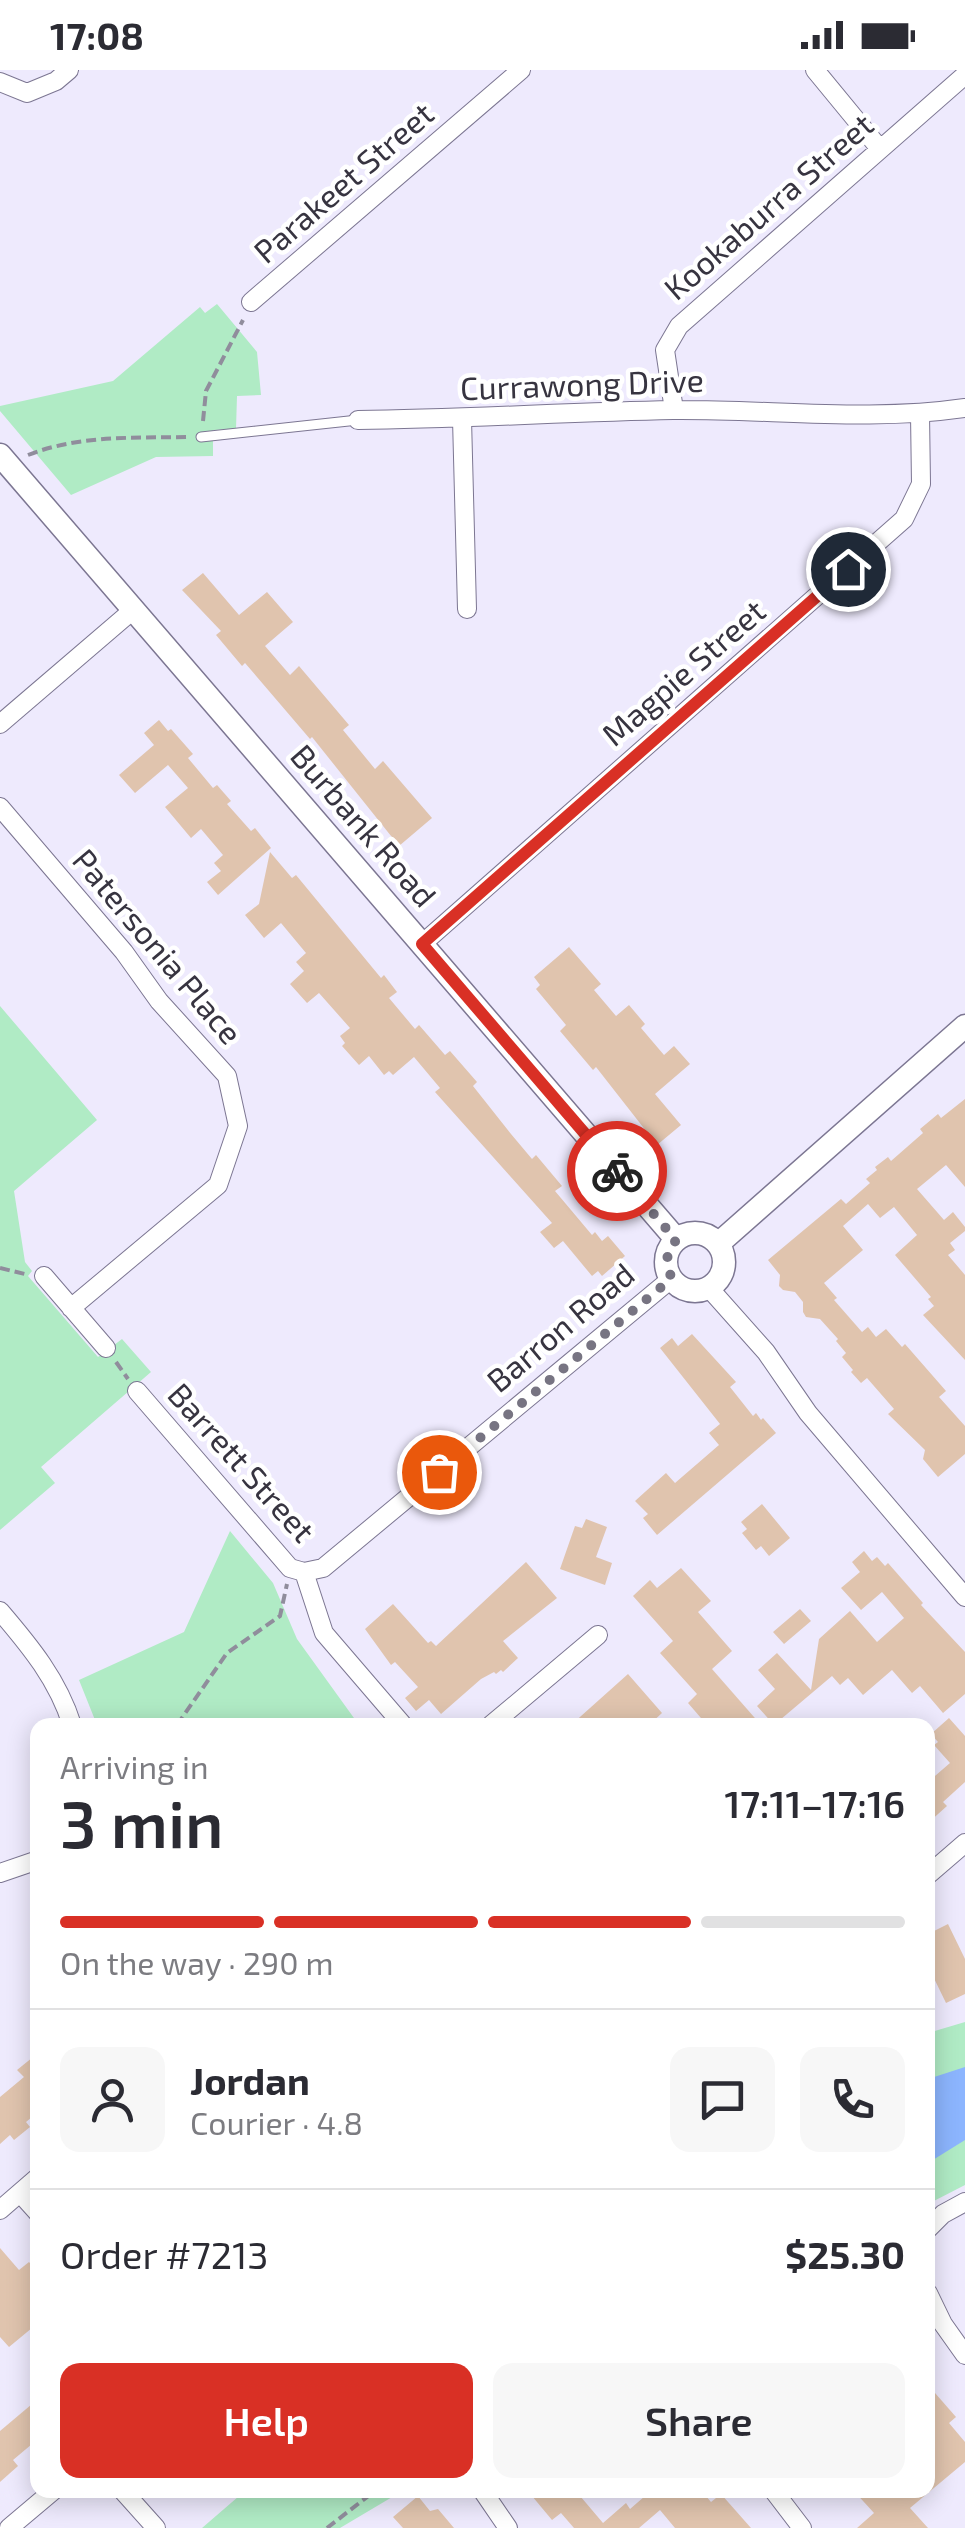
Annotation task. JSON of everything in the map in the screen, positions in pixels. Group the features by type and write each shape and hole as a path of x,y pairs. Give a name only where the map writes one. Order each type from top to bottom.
{"street":[{"path":"0,82 27,93 56,81 69,70"},
{"name":"Parakeet Street","path":"251,302 521,70"},
{"path":"815,70 880,149"},
{"name":"Kookaburra Street","path":"674,410 664,350 678,326 965,75"},
{"name":"Currawong Drive","path":"358,420 674,410 920,414 965,408"},
{"name":"Magpie Street","path":"422,944 904,519 921,484 920,414"},
{"path":"462,419 467,610"},
{"name":"Burbank Road","path":"3,459 676,1240"},
{"path":"0,724 133,610"},
{"name":"Patersonia Place","path":"0,808 114,940 158,1001 227,1076 238,1126 218,1184 71,1308"},
{"path":"718,1244 965,1026"},
{"path":"693,1233 711,1237 718,1244 724,1268 710,1288 693,1291 671,1279 667,1254 676,1240 693,1233"},
{"path":"44,1276 106,1348"},
{"name":"Barron Road","path":"297,1570 322,1568 671,1279"},
{"path":"710,1288 759,1343 808,1413 965,1597"},
{"name":"Barrett Street","path":"137,1391 297,1570"},
{"path":"297,1570 324,1633 397,1718"},
{"path":"0,1610 63,1696 70,1718"},
{"path":"499,1718 598,1635"},
{"path":"935,1869 965,1843"},
{"path":"0,1873 30,1863"},
{"path":"0,2210 30,2184"},
{"path":"20,2193 30,2205"},
{"path":"935,2221 965,2202"},
{"path":"935,2307 965,2355"},
{"path":"9,2528 45,2498"},
{"path":"129,2498 156,2528"},
{"path":"487,2498 508,2528"},
{"path":"779,2498 802,2528"}],"lane":[{"name":"Currawong Drive","path":"201,437 358,420"}],"path":[{"path":"3,459 56,444 103,438 201,437 206,391 251,302"},
{"path":"0,1268 44,1276"},
{"path":"106,1348 137,1391"},
{"path":"182,1718 227,1653 280,1616 297,1570"},
{"path":"326,2528 365,2498"}],"green space":[{"path":"217,304 257,352 261,395 237,396 236,429 213,430 213,456 156,457 71,495 0,411 0,406 113,381 200,307 205,313"},
{"path":"0,1006 97,1120 14,1191 25,1262 32,1271 28,1276 98,1357 122,1339 151,1372 41,1467 55,1483 0,1530"},
{"path":"230,1531 273,1583 297,1639 354,1718 94,1718 79,1680 184,1632"},
{"path":"965,2022 965,2185 935,2200 935,2031"},
{"path":"237,2498 391,2498 340,2528 202,2528"}],"water":[{"path":"965,2067 965,2140 935,2159 935,2077"}],"building":[{"path":"203,573 239,615 267,592 293,622 265,646 290,675 299,666 349,725 343,730 375,769 383,761 432,818 399,846 312,737 245,663 242,666 216,635 221,631 182,590"},
{"path":"159,720 193,754 188,758 213,788 217,785 231,801 227,804 271,848 218,895 207,882 221,871 214,863 223,855 201,829 191,838 165,807 188,788 168,765 135,793 119,775 154,745 144,733"},
{"path":"270,852 292,878 296,875 381,978 384,975 397,992 389,998 415,1029 419,1025 445,1055 450,1051 477,1082 473,1086 532,1159 536,1155 562,1186 555,1191 592,1235 595,1232 602,1241 608,1236 625,1256 602,1276 598,1271 592,1276 563,1241 554,1248 540,1232 552,1223 435,1092 440,1088 414,1057 393,1075 389,1071 384,1075 369,1056 359,1065 342,1046 345,1043 340,1036 350,1028 319,993 307,1003 290,984 304,971 296,962 306,953 281,923 264,938 245,915 259,904"},
{"path":"569,947 601,984 594,990 616,1016 629,1005 645,1024 641,1028 664,1055 674,1046 690,1064 655,1094 681,1125 657,1145 596,1067 593,1070 560,1031 566,1025 536,989 540,985 534,977"},
{"path":"965,1099 965,1187 946,1165 917,1189 944,1220 953,1212 965,1227 950,1243 955,1250 948,1255 965,1275 965,1360 923,1315 934,1306 928,1299 931,1297 895,1255 917,1235 894,1207 880,1218 868,1204 843,1226 863,1250 824,1283 862,1332 868,1327 876,1337 886,1329 902,1347 905,1344 946,1391 939,1397 965,1426 965,1454 938,1477 923,1459 925,1450 888,1414 894,1409 867,1378 861,1383 851,1372 838,1339 820,1319 806,1317 803,1302 795,1292 779,1286 780,1275 768,1260 841,1199 846,1204 870,1183 866,1179 877,1170 875,1167 888,1157 891,1161 923,1133 920,1129"},
{"path":"692,1334 736,1382 730,1387 753,1416 756,1413 763,1418 776,1433 657,1535 643,1518 648,1514 635,1501 666,1473 675,1483 719,1445 709,1433 720,1424 660,1348 672,1338 678,1346"},
{"path":"762,1504 790,1538 769,1556 761,1546 756,1550 742,1533 747,1529 741,1522"},
{"path":"586,1519 607,1527 596,1557 612,1563 605,1585 560,1569 575,1526 582,1528"},
{"path":"864,1551 872,1561 877,1557 885,1566 888,1563 965,1652 965,1694 943,1713 920,1686 912,1693 892,1670 863,1695 848,1678 840,1685 832,1676 782,1718 768,1718 757,1706 775,1689 758,1670 777,1653 811,1690 819,1639 850,1611 877,1642 904,1618 882,1592 861,1610 841,1588 860,1572 852,1562"},
{"path":"526,1562 557,1598 503,1641 518,1658 503,1672 481,1679 441,1714 429,1700 416,1711 405,1698 418,1687 395,1662 391,1665 365,1629 393,1604 428,1643 436,1646"},
{"path":"681,1568 711,1601 698,1612 732,1651 712,1669 755,1718 701,1718 688,1703 697,1694 660,1653 673,1641 633,1596 650,1580 657,1588"},
{"path":"800,1609 811,1621 784,1644 773,1632"},
{"path":"628,1674 662,1713 657,1718 579,1718"},
{"path":"949,1718 965,1736 965,1782 943,1802 947,1806 935,1817 935,1776 950,1763 935,1746 935,1730"},
{"path":"948,1924 965,1959 965,1994 946,2003 935,1980 935,1930"},
{"path":"30,2059 30,2119 26,2122 30,2127 14,2140 10,2135 0,2144 0,2097 24,2077 17,2070"},
{"path":"0,2248 19,2270 30,2263 30,2330 9,2347 0,2337"},
{"path":"935,2393 956,2417 949,2423 965,2442 965,2462 935,2487"},
{"path":"30,2406 30,2446 13,2460 18,2466 0,2482 0,2431"},
{"path":"420,2498 430,2511 438,2509 454,2528 403,2528 393,2517"},
{"path":"534,2498 582,2498 603,2523 626,2503 630,2509 643,2498 708,2498 711,2502 725,2498 751,2528 675,2528 660,2510 639,2528 574,2528 561,2513 552,2520"},
{"path":"860,2498 922,2498 910,2508 928,2528 857,2528 874,2513"}],"way so far":[{"path":"439,1472 671,1279 667,1254 676,1240 617,1171"}],"route":[{"path":"617,1171 422,944 848,569"}]}
